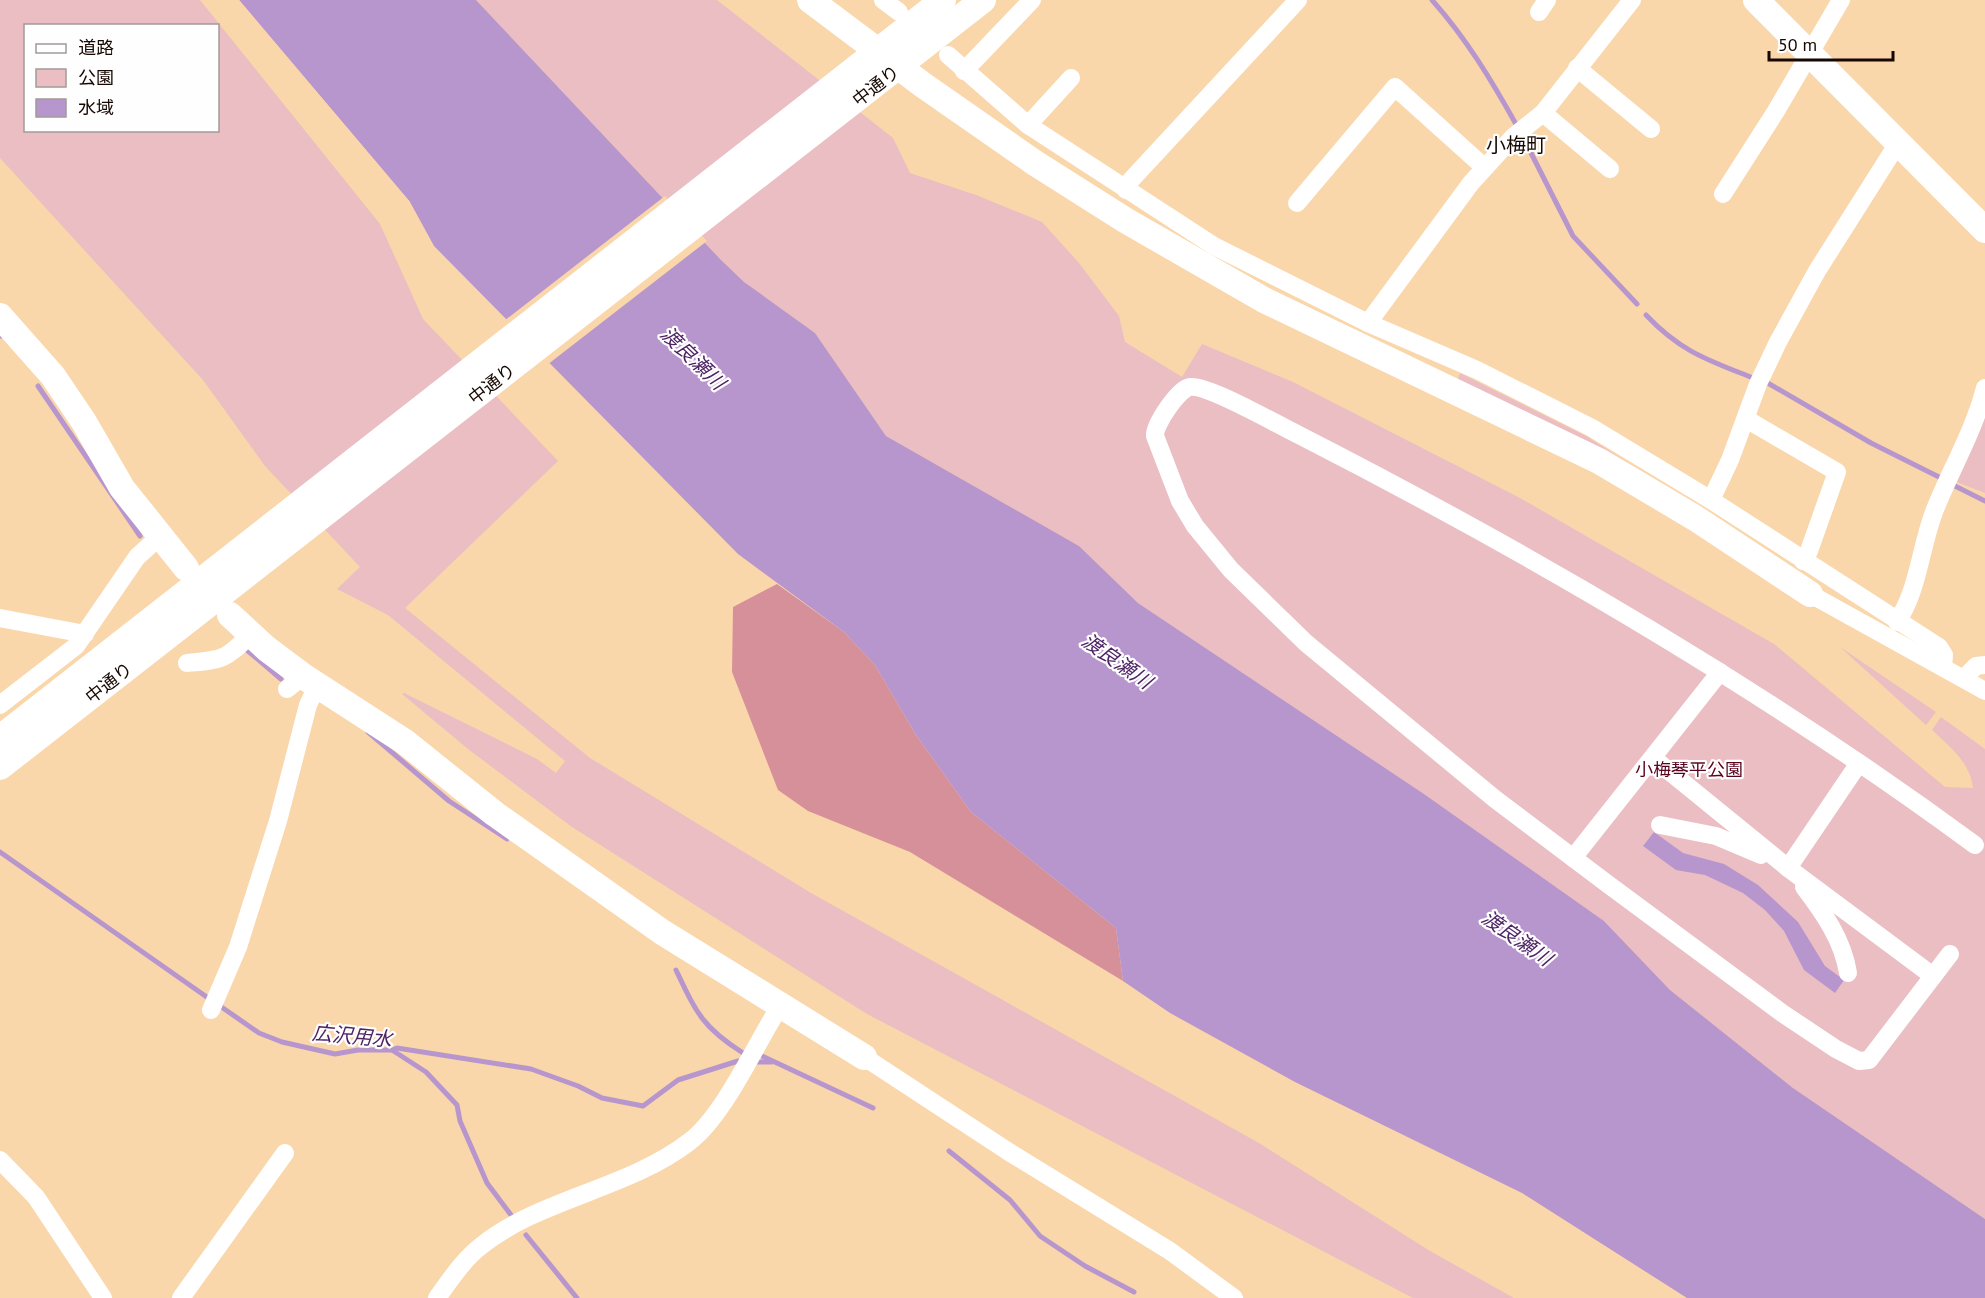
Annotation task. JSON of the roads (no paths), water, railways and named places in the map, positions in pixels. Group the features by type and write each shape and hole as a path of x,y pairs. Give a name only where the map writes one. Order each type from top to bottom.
{"street":[{"path":"810,0 879,52 1080,193 1221,277 1599,461 1695,518 1810,594 1985,691"},
{"name":"中通り","path":"0,767 267,545 943,0"},
{"name":"中通り","path":"0,738 267,545 867,93 983,0"},
{"path":"964,70 1032,0"},
{"path":"1126,190 1131,180 1298,0"},
{"path":"1368,323 1454,203 1484,167 1513,138 1543,113 1632,0"},
{"path":"1756,0 1985,230"},
{"path":"1723,194 1776,111 1841,0"},
{"path":"948,55 1028,125 1214,246 1368,323 1477,370 1592,428 1711,500 1939,647 1944,655 1943,667"},
{"path":"1577,68 1651,129"},
{"path":"1028,125 1071,78"},
{"path":"1297,203 1395,87 1484,167"},
{"path":"1543,113 1610,169"},
{"path":"1711,500 1746,419 1758,384 1793,314 1873,180 1898,143"},
{"path":"0,316 34,353 71,401 122,488 186,568"},
{"path":"1950,954 1877,1053 1869,1060 1859,1061 1836,1049 1782,1012 1486,792 1306,643 1231,570 1195,526 1180,501 1155,436 1155,427 1182,390 1194,386 1377,475 1720,672 1859,763 1975,845"},
{"path":"1897,622 1917,580 1933,514 1985,388"},
{"path":"1746,419 1837,472 1809,551 1803,561"},
{"path":"0,705 76,646 137,557 159,537"},
{"path":"230,615 302,684 396,736 495,814 662,932 1170,1251 1234,1298"},
{"path":"0,618 85,634"},
{"path":"187,663 220,660 229,656 250,635"},
{"path":"1964,678 1976,666 1985,665"},
{"path":"1573,858 1720,672"},
{"path":"210,1010 217,1000 238,947 278,821 308,705 302,684"},
{"path":"1653,758 1788,867 1933,976"},
{"path":"1788,867 1859,763"},
{"path":"1660,825 1716,836 1788,867 1831,926 1848,972"},
{"path":"436,1298 471,1255 493,1237 528,1219 645,1169 691,1141 724,1102 780,1006"},
{"path":"181,1298 285,1153"},
{"path":"0,1160 36,1197 103,1298"}],"water":[{"name":"渡良瀬川","path":"239,0 476,0 721,260 744,282 815,333 886,436 1079,546 1138,603 1424,794 1604,921 1670,990 1793,1088 1985,1219 1985,1298 1687,1298 1522,1193 1295,1082 1170,1013 1123,981 1116,928 971,812 916,735 875,665 844,632 738,554 434,246 410,202"},
{"path":"1654,832 1683,853 1724,864 1758,885 1798,922 1825,966 1844,980 1835,993 1804,970 1784,931 1765,910 1743,893 1705,875 1676,870 1643,846"}],"waterway":[{"path":"1432,0 1478,60 1517,126"},
{"path":"1527,145 1573,236 1637,304"},
{"path":"1646,315 1671,338 1696,354 1753,378"},
{"path":"1766,382 1871,443 1943,479"},
{"path":"38,386 140,536"},
{"path":"1953,485 1985,501"},
{"path":"248,651 281,679"},
{"path":"368,732 449,801 507,839"},
{"name":"広沢用水","path":"0,852 211,1000"},
{"path":"676,970 695,1008 709,1026 743,1053"},
{"name":"広沢用水","path":"220,1006 259,1033 282,1042 335,1054 358,1050 392,1050 426,1072 457,1105 460,1121 487,1183 511,1215"},
{"path":"392,1050 397,1048 531,1069 578,1086 602,1098 643,1106 678,1080 738,1061"},
{"path":"762,1056 873,1108"},
{"path":"757,1062 772,1062"},
{"path":"949,1151 1010,1200 1040,1236 1085,1266 1134,1292"},
{"name":"広沢用水","path":"526,1235 577,1298"}],"district":[{"name":"小梅町","path":"1516,145"}],"park label":[{"name":"小梅琴平公園","path":"1689,770"}]}
